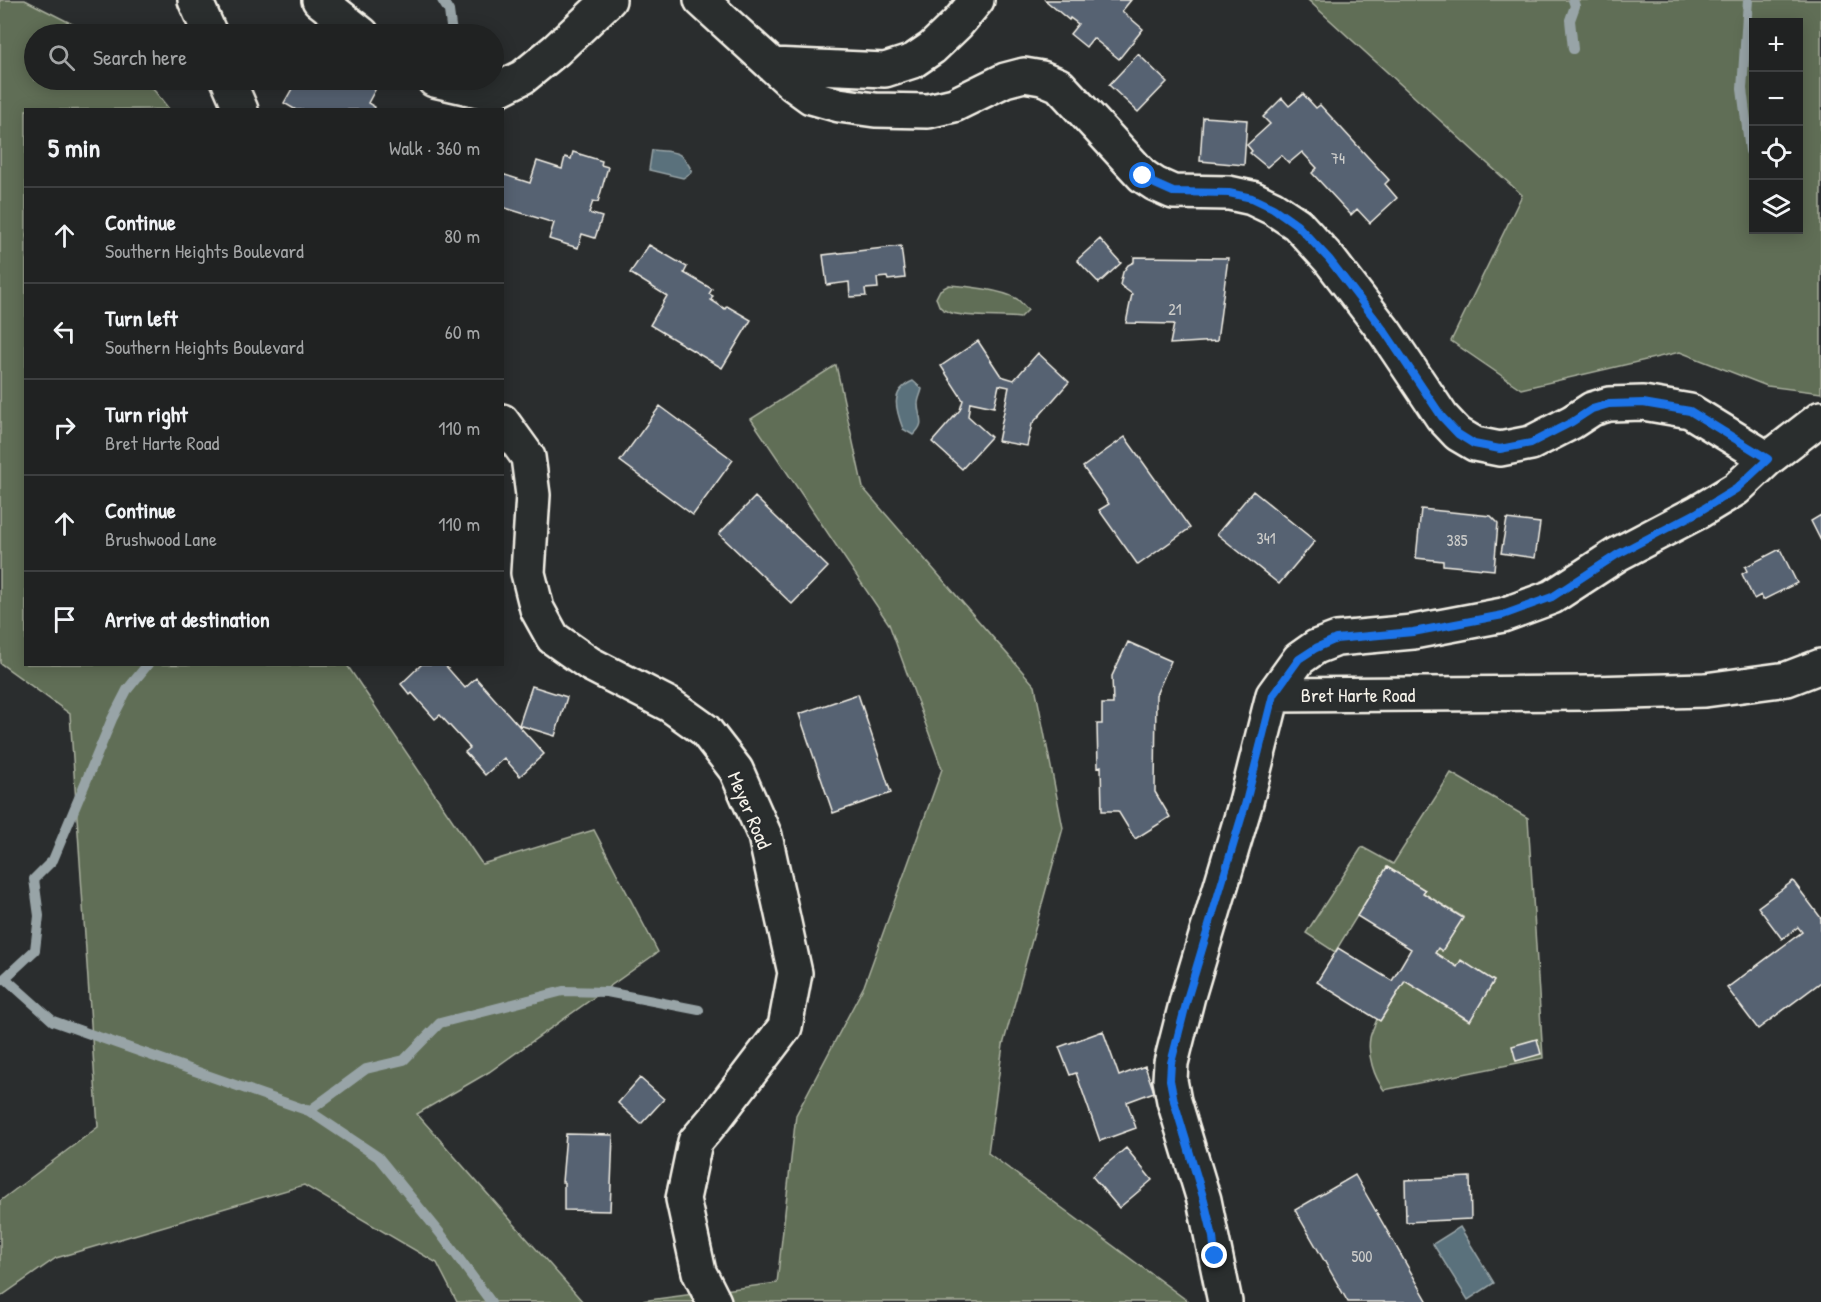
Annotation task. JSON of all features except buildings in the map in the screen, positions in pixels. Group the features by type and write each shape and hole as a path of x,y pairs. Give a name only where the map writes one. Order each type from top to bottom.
{"street":[{"path":"195,0 206,24"},
{"path":"320,0 350,24"},
{"path":"504,86 523,77 556,50 609,0"},
{"path":"701,0 793,84 811,97 839,105 875,110 928,111 954,105 1005,80 1024,75 1059,84 1143,176 1155,184 1173,192 1229,193 1252,198 1273,208 1297,225 1329,259 1385,332 1442,417 1458,434 1474,444 1500,449 1531,443 1592,409 1609,404 1643,403 1690,411 1768,459"},
{"path":"772,65 885,70 913,61 932,48 957,24 977,0"},
{"path":"232,90 240,108"},
{"path":"478,90 491,93 497,90"},
{"name":"Bret Harte Road","path":"1273,695 1299,659 1336,639 1413,632 1503,615 1552,597 1618,554 1698,512 1736,489 1768,459 1821,418"},
{"name":"Meyer Road","path":"504,424 528,457 533,495 528,573 537,609 553,638 590,664 670,705 705,730 736,770 765,836 795,973 785,1027 695,1142 682,1199 699,1272 714,1302"},
{"name":"Bret Harte Road","path":"1273,695 1705,690 1787,679 1821,666"},
{"path":"1225,1302 1204,1200 1174,1101 1170,1080 1171,1063 1188,996 1246,802 1273,695"}],"green space":[{"path":"0,0 25,0 72,24 24,24 24,90 154,90 168,108 24,108 24,666 348,666 482,864 594,830 658,952 489,1072 417,1114 583,1302 457,1302 437,1263 304,1185 56,1258 0,1297 0,1201 98,1127 70,714 0,663"},
{"path":"1308,0 1821,0 1821,393 1767,386 1680,352 1521,389 1451,341 1522,195"},
{"path":"949,285 1003,293 1017,299 1028,310 1020,318 955,314 939,306 936,298 940,290"},
{"path":"836,365 863,488 1035,686 1063,828 1003,1045 988,1153 1189,1302 634,1302 777,1283 796,1115 864,986 942,769 889,624 751,419"},
{"path":"1451,773 1528,818 1543,1058 1384,1090 1372,1066 1370,1038 1377,1019 1381,1020 1405,981 1469,1021 1494,981 1461,961 1457,967 1435,953 1438,948 1442,951 1463,917 1423,893 1425,890 1387,867 1335,952 1306,933 1362,847 1393,864"}],"water":[{"path":"652,150 681,155 692,172 683,178 649,170"},
{"path":"913,381 922,389 918,400 921,423 913,435 903,429 896,402 900,390"},
{"path":"1460,1227 1494,1283 1468,1300 1433,1244"}],"waterway":[{"path":"442,0 449,11 451,24"},
{"path":"1573,0 1575,6 1570,20 1573,49"},
{"path":"1748,0 1742,89 1749,143"},
{"path":"5,978 35,950 39,916 34,879 53,860 112,719 127,690 146,666"},
{"path":"0,980 5,978 53,1021 309,1111 378,1157 440,1233 491,1302"},
{"path":"309,1111 366,1069 404,1060 440,1023 563,991 607,992 699,1010"}],"route":[{"path":"1143,176 1173,192 1229,193 1252,198 1273,208 1297,225 1329,259 1385,332 1442,417 1458,434 1474,444 1500,449 1531,443 1592,409 1609,404 1643,403 1690,411 1768,459 1736,489 1698,512 1618,554 1552,597 1503,615 1413,632 1336,639 1299,659 1273,695 1246,802 1188,996 1171,1063 1170,1080 1174,1101 1204,1200 1215,1256"}]}
